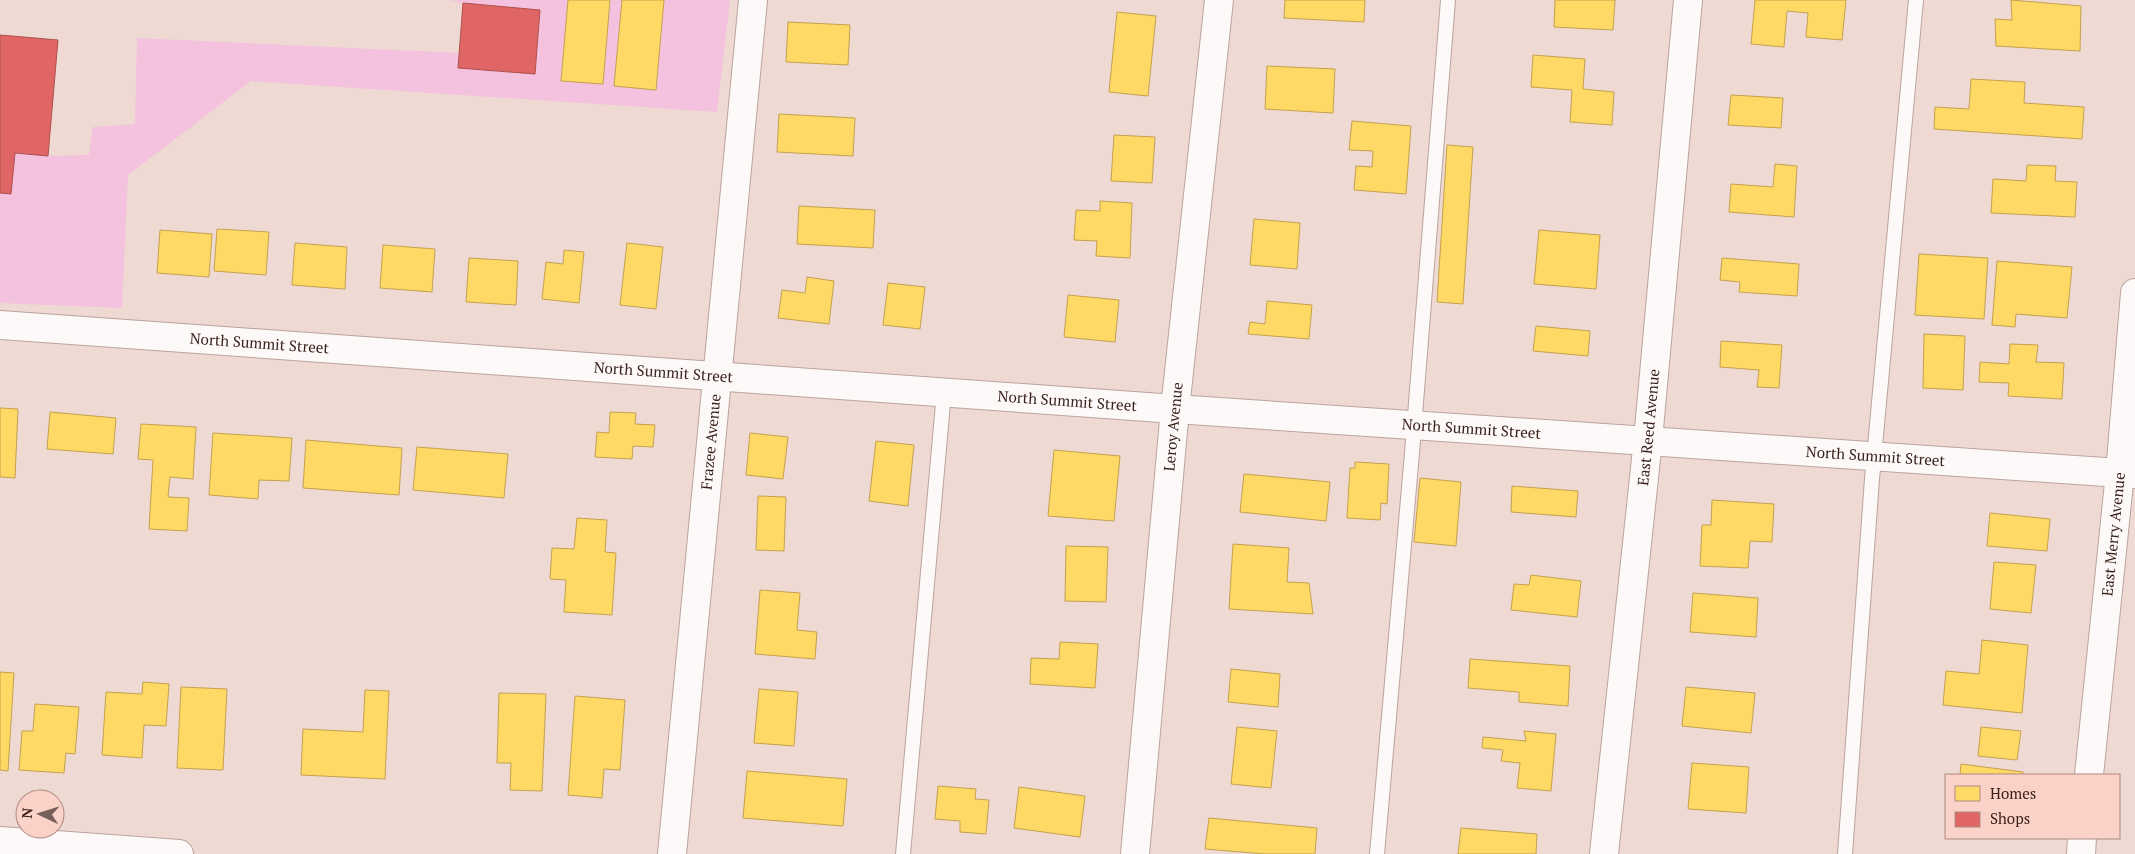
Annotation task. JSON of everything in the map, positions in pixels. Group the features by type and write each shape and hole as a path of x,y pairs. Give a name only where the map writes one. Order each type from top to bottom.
{"street":[{"name":"Frazee Avenue","path":"672,854 753,0"},
{"name":"Leroy Avenue","path":"1135,854 1176,409 1219,0"},
{"name":"East Reed Avenue","path":"1604,854 1648,440 1688,0"},
{"name":"East Merry Avenue","path":"2089,774 2127,474 2135,293"},
{"name":"North Summit Street","path":"0,325 1176,409 2127,474"},
{"path":"2081,854 2082,839"},
{"path":"0,842 179,854"}],"lane":[{"path":"1376,854 1414,424 1448,0"},
{"path":"1845,854 1874,456 1916,0"},
{"path":"904,854 944,392"}],"shaded area":[{"path":"450,0 730,0 717,112 251,81 128,175 122,308 0,303 0,193 15,153 48,156 89,155 93,127 135,124 137,38 459,53 458,68 535,74 540,10 463,3"}],"building: Homes":[{"path":"568,0 610,0 603,84 561,81"},
{"path":"622,0 664,0 656,90 614,86"},
{"path":"1285,0 1365,0 1364,22 1284,18"},
{"path":"1555,0 1615,0 1613,30 1554,27"},
{"path":"1755,0 1846,0 1842,40 1806,37 1808,13 1787,11 1784,47 1751,44"},
{"path":"2011,0 2081,6 2080,51 1996,46 1995,19 2012,20"},
{"path":"1117,12 1156,16 1148,96 1109,92"},
{"path":"788,22 850,25 848,65 786,62"},
{"path":"1533,55 1585,59 1583,89 1614,92 1612,125 1570,122 1572,90 1531,87"},
{"path":"1267,66 1335,69 1333,113 1265,109"},
{"path":"1971,79 2025,82 2024,103 2084,107 2082,139 1934,129 1935,107 1969,109"},
{"path":"1731,95 1783,98 1781,128 1728,125"},
{"path":"779,114 855,118 853,156 777,152"},
{"path":"1352,121 1411,126 1406,194 1354,190 1356,166 1372,167 1373,151 1349,150"},
{"path":"1114,135 1155,137 1152,183 1111,181"},
{"path":"1447,145 1473,147 1463,304 1437,302"},
{"path":"1775,164 1797,166 1794,217 1729,212 1731,184 1773,187"},
{"path":"2027,165 2056,166 2055,181 2077,182 2075,217 1991,213 1993,179 2026,181"},
{"path":"1100,201 1132,203 1130,258 1096,256 1097,241 1074,240 1076,210 1100,211"},
{"path":"799,206 875,210 873,248 797,244"},
{"path":"1254,219 1300,223 1297,269 1250,265"},
{"path":"217,229 269,232 266,275 214,271"},
{"path":"160,230 212,234 209,277 157,273"},
{"path":"1539,230 1600,235 1596,289 1534,284"},
{"path":"295,243 347,247 345,289 292,285"},
{"path":"627,243 663,247 656,309 620,305"},
{"path":"383,245 435,249 432,292 380,288"},
{"path":"564,250 584,252 579,303 542,299 546,262 563,264"},
{"path":"1919,254 1988,258 1984,319 1915,315"},
{"path":"469,258 518,261 516,305 466,302"},
{"path":"1722,258 1799,264 1797,296 1739,292 1740,282 1720,280"},
{"path":"1997,261 2072,267 2067,318 2016,314 2015,327 1992,325"},
{"path":"807,277 834,281 829,324 778,318 782,290 805,293"},
{"path":"888,283 925,287 920,329 883,325"},
{"path":"1068,295 1119,300 1115,342 1064,337"},
{"path":"1267,301 1312,305 1309,339 1248,334 1250,322 1265,324"},
{"path":"1536,326 1590,331 1588,356 1533,351"},
{"path":"1924,334 1965,336 1963,390 1923,388"},
{"path":"1721,341 1782,345 1779,388 1757,387 1759,370 1720,367"},
{"path":"2010,344 2038,345 2036,362 2064,363 2062,399 2008,396 2009,383 1979,382 1980,362 2009,364"},
{"path":"0,408 18,409 15,478 0,477"},
{"path":"50,412 116,418 113,454 47,449"},
{"path":"610,412 636,413 635,424 655,425 653,447 633,446 632,459 595,457 597,432 609,433"},
{"path":"141,424 196,427 193,479 170,477 168,497 189,498 187,531 149,529 153,460 138,459"},
{"path":"213,433 292,438 289,481 259,480 258,499 209,495"},
{"path":"750,433 788,437 783,479 746,475"},
{"path":"306,440 402,448 399,495 303,488"},
{"path":"876,441 914,445 908,506 869,501"},
{"path":"417,447 508,454 504,498 413,490"},
{"path":"1054,450 1120,456 1114,521 1048,516"},
{"path":"1355,462 1389,464 1387,504 1381,503 1380,520 1347,518 1350,468 1355,468"},
{"path":"1244,474 1330,482 1326,521 1240,512"},
{"path":"1420,478 1461,482 1456,546 1414,542"},
{"path":"1512,486 1578,491 1576,517 1511,512"},
{"path":"758,496 786,497 784,551 756,550"},
{"path":"1712,500 1774,504 1772,542 1750,541 1748,568 1700,566 1702,525 1711,525"},
{"path":"1990,513 2050,519 2047,551 1987,546"},
{"path":"577,518 607,520 605,552 616,553 612,615 564,612 566,580 550,579 552,548 574,549"},
{"path":"1233,544 1289,548 1287,582 1309,583 1313,614 1229,609"},
{"path":"1066,546 1108,547 1106,602 1065,601"},
{"path":"1994,562 2036,565 2031,613 1990,609"},
{"path":"1531,575 1581,581 1577,617 1511,610 1514,584 1529,585"},
{"path":"760,590 800,593 797,630 817,632 815,659 755,654"},
{"path":"1693,593 1758,598 1756,637 1690,632"},
{"path":"1982,640 2028,645 2022,713 1943,705 1946,671 1979,674"},
{"path":"1060,642 1098,644 1095,688 1030,684 1031,658 1059,659"},
{"path":"1470,659 1570,666 1568,706 1519,702 1519,692 1468,688"},
{"path":"1231,669 1280,674 1278,707 1228,702"},
{"path":"0,672 14,673 8,771 0,770"},
{"path":"143,682 169,684 166,726 144,725 142,758 102,755 106,692 142,694"},
{"path":"181,687 227,689 223,770 177,768"},
{"path":"1686,687 1755,693 1751,733 1682,726"},
{"path":"759,689 798,692 794,746 754,743"},
{"path":"365,690 389,691 385,779 301,775 303,729 363,732"},
{"path":"499,693 546,694 542,791 510,790 511,763 497,763"},
{"path":"575,696 625,700 620,770 604,769 602,798 568,795"},
{"path":"35,704 79,707 75,754 66,753 64,773 19,770 22,731 33,731"},
{"path":"1237,727 1277,731 1271,788 1231,784"},
{"path":"1981,727 2021,731 2017,760 1978,756"},
{"path":"1524,731 1556,734 1551,791 1517,788 1520,763 1501,761 1503,750 1482,748 1483,737 1526,741"},
{"path":"1692,763 1749,767 1746,813 1688,809"},
{"path":"1961,764 2023,772 2023,774 1960,774"},
{"path":"747,771 847,779 843,826 743,818"},
{"path":"938,786 976,789 975,799 989,800 986,834 960,832 960,821 935,819"},
{"path":"1019,787 1085,796 1080,837 1014,828"},
{"path":"1209,818 1317,828 1315,854 1265,854 1205,849"},
{"path":"1461,828 1537,834 1536,854 1458,854"}],"building: Shops":[{"path":"463,3 540,10 535,74 458,68"},
{"path":"0,35 58,40 48,156 15,153 11,194 0,193"}]}
